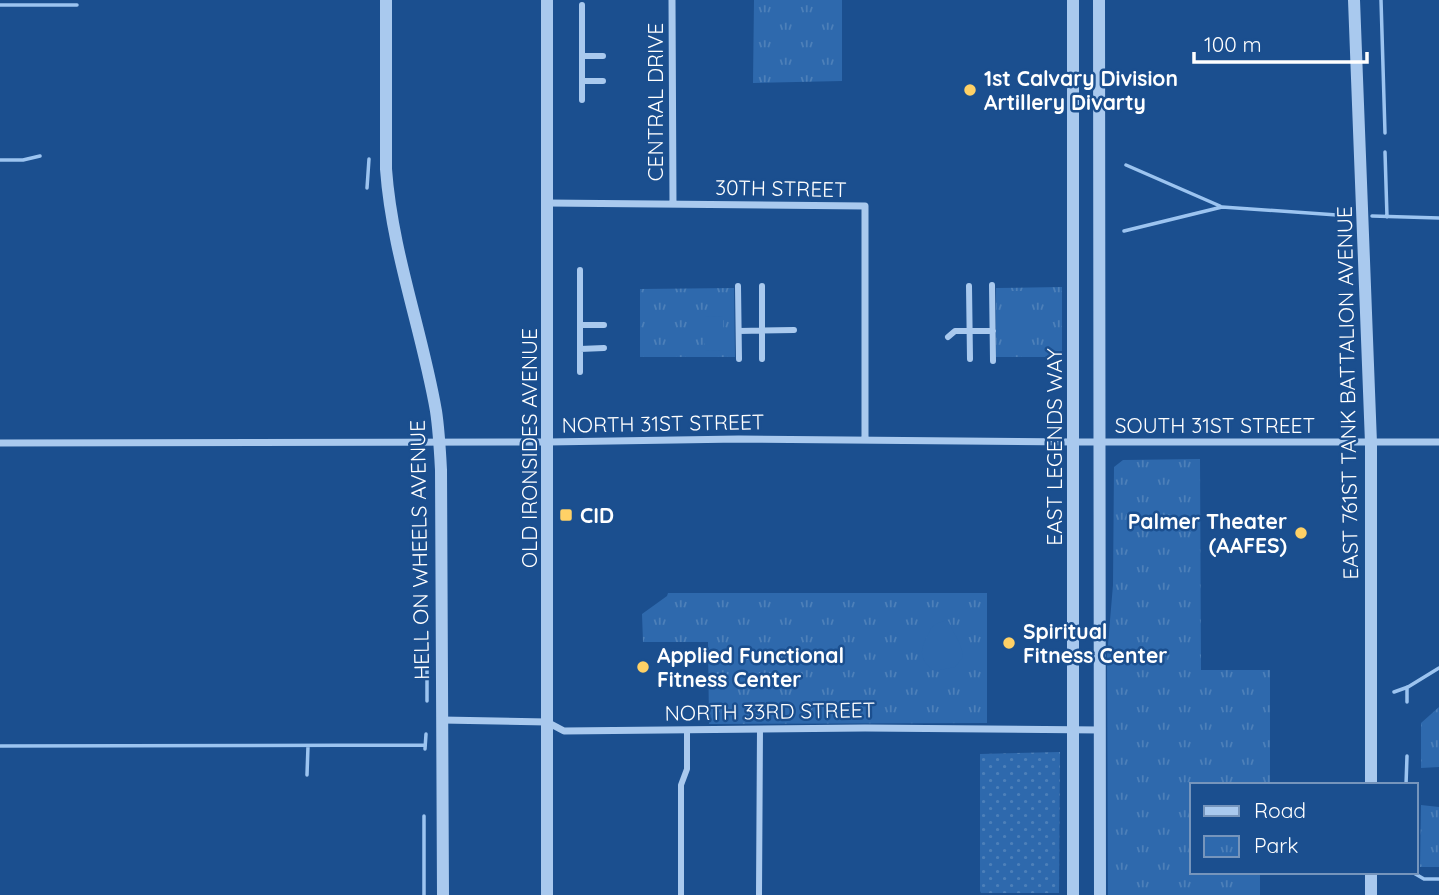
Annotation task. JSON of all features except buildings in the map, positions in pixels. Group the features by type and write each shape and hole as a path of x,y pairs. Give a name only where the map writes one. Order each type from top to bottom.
{"street":[{"name":"HELL ON WHEELS AVENUE","path":"386,0 388,190 396,240 435,409 439,442 442,505 443,895"},
{"name":"OLD IRONSIDES AVENUE","path":"547,0 547,895"},
{"name":"CENTRAL DRIVE","path":"672,0 673,204"},
{"name":"EAST LEGENDS WAY","path":"1073,0 1073,895"},
{"path":"1099,0 1100,895"},
{"name":"EAST 761ST TANK BATTALION AVENUE","path":"1354,0 1371,443 1371,783"},
{"path":"582,5 582,100"},
{"path":"582,56 603,56"},
{"path":"582,81 603,81"},
{"name":"30TH STREET","path":"547,203 865,206 866,440"},
{"path":"580,270 580,372"},
{"path":"992,285 993,361"},
{"path":"738,286 738,359"},
{"path":"762,286 762,359"},
{"path":"969,286 970,359"},
{"path":"580,325 604,325"},
{"path":"739,331 794,330"},
{"path":"948,337 955,331 992,331"},
{"path":"580,349 604,348"},
{"name":"NORTH 31ST STREET","path":"0,443 740,439 1074,442"},
{"name":"SOUTH 31ST STREET","path":"1074,442 1439,442"},
{"name":"NORTH 33RD STREET","path":"442,720 547,722 564,731 865,728 1100,730"},
{"path":"759,895 760,729"},
{"path":"681,895 681,785 687,769 687,730"},
{"path":"1371,874 1371,895"}],"green space":[{"path":"754,0 842,0 842,81 753,83"},
{"path":"1062,287 1062,357 996,357 996,288"},
{"path":"734,288 735,357 640,357 640,289"},
{"path":"1004,291 1025,291 1025,328 1004,328"},
{"path":"705,316 723,317 723,350 705,351"},
{"path":"1200,459 1201,670 1270,670 1270,783 1190,783 1190,874 1260,874 1260,895 1108,895 1107,656 1113,585 1114,467 1123,460"},
{"path":"668,593 987,593 987,723 709,724 708,642 643,642 642,614"},
{"path":"946,620 959,643 963,657 955,667 935,671 923,659 923,645 932,627"},
{"path":"1439,707 1439,767 1421,768 1421,723"},
{"path":"1060,752 1059,893 981,893 980,754"},
{"path":"1421,805 1439,807 1439,867 1420,867"}],"waterway":[{"path":"1381,0 1385,133"},
{"path":"0,5 77,5"},
{"path":"1385,152 1387,217"},
{"path":"0,160 23,160 40,156"},
{"path":"367,188 369,159"},
{"path":"1126,165 1220,206"},
{"path":"1124,231 1222,207 1351,216"},
{"path":"1372,216 1439,218"},
{"path":"427,663 427,701"},
{"path":"1394,692 1408,687 1439,668"},
{"path":"1407,687 1407,702"},
{"path":"425,749 426,734"},
{"path":"0,746 425,745"},
{"path":"307,775 308,746"},
{"path":"1406,783 1407,756"},
{"path":"424,816 424,895"},
{"path":"1415,874 1424,879 1439,879"}],"place":[{"name":"1st Calvary Division Artillery Divarty","path":"970,90"},
{"name":"CID","path":"566,515"},
{"name":"Palmer Theater (AAFES)","path":"1301,533"},
{"name":"Spiritual Fitness Center","path":"1009,643"},
{"name":"Applied Functional Fitness Center","path":"643,667"}]}
